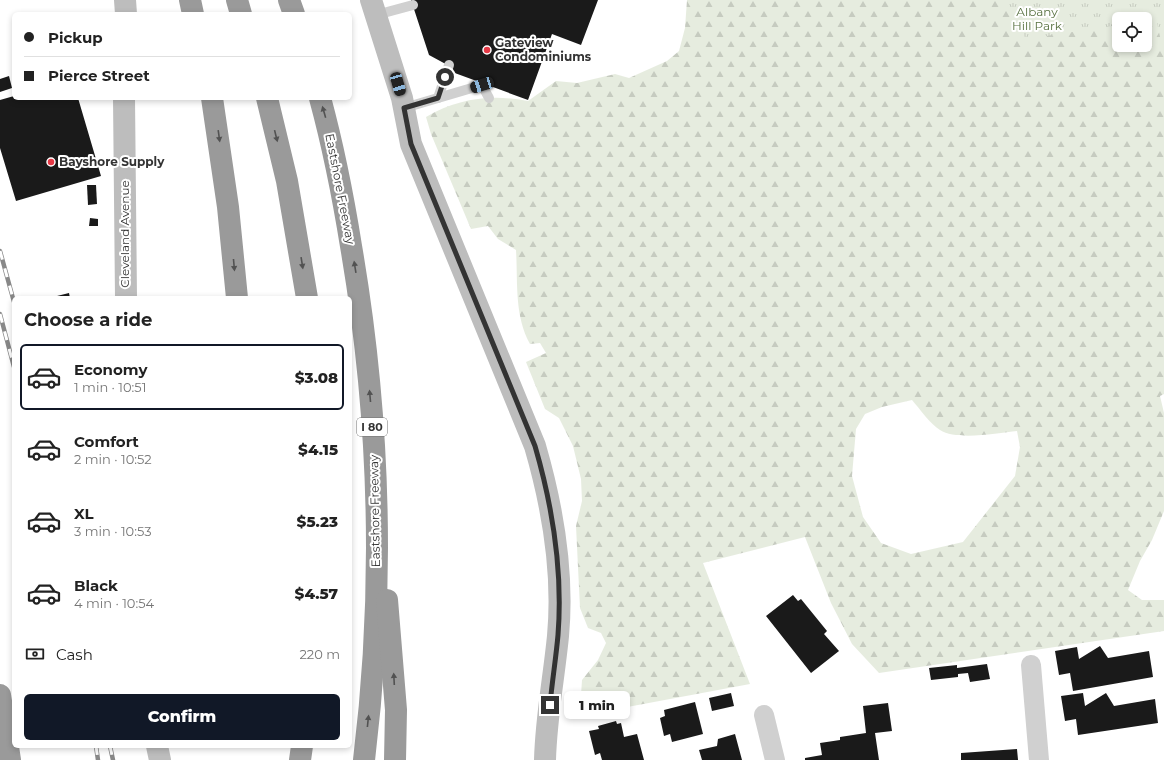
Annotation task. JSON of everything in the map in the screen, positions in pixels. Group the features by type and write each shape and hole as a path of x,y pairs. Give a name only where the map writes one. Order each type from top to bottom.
{"highway":[{"path":"190,0 193,12"},
{"path":"237,0 240,12"},
{"path":"290,0 293,12"},
{"path":"212,100 228,207 237,296"},
{"path":"267,100 287,181 307,296"},
{"name":"Eastshore Freeway","path":"320,100 338,175 354,263 366,352 373,441 377,533 376,600 370,704 364,760"},
{"path":"373,441 393,663 396,710 395,760"},
{"path":"0,683 12,736"},
{"path":"0,695 10,760"},
{"path":"15,748 18,760"},
{"path":"300,760 302,748"}],"street":[{"path":"126,0 126,12"},
{"path":"374,8 404,108 411,144 535,446 548,492 556,544 559,587 558,634 544,760"},
{"name":"Cleveland Avenue","path":"124,100 126,296"},
{"path":"1031,664 1040,760"},
{"path":"764,715 775,760"},
{"path":"157,748 160,760"}],"lane":[{"path":"374,8 413,5"},
{"path":"438,98 448,65"},
{"path":"404,108 482,85 489,98"}],"green space":[{"path":"687,0 1164,0 1164,394 1160,396 1164,413 1164,511 1128,590 1142,600 1164,600 1164,631 879,673 852,644 831,603 805,537 703,563 750,684 590,714 584,707 581,695 582,680 598,660 606,643 601,633 588,628 580,608 576,526 582,501 581,479 573,446 559,418 545,409 526,362 546,353 540,343 530,344 521,322 518,298 516,250 498,239 488,226 471,229 431,134 426,117 451,106 476,99 501,98 528,101 556,81 577,83 615,74 629,78 667,61 679,51 685,28","holes":["912,400 925,416 940,430 957,435 967,436 1017,431 1020,447 1015,476 963,542 911,554 881,543 863,517 852,476 856,429 865,414 882,407"]},
{"name":"Albany Hill Park","path":"1003,0 1164,0 1164,54 1156,19 1152,19 1152,12 1112,12 1112,26 1026,39"}],"building":[{"name":"Gateview Condominiums","path":"411,0 598,0 581,45 552,34 528,100 452,72 453,68 429,55"},
{"path":"9,76 12,88 0,92 0,79"},
{"name":"Bayshore Supply","path":"12,97 12,100 79,100 101,176 16,201 0,148 0,100"},
{"path":"87,185 96,185 97,204 88,205"},
{"path":"90,218 98,219 98,226 89,226"},
{"path":"69,293 70,296 57,296"},
{"path":"793,595 798,601 801,599 827,631 824,634 839,651 811,673 766,616"},
{"path":"1100,646 1108,658 1149,651 1153,677 1073,691 1070,673 1059,675 1055,651 1077,647 1079,659"},
{"path":"987,664 990,679 970,682 968,673 958,674 958,677 931,680 929,668 957,665 957,668"},
{"path":"731,693 734,706 712,711 709,698"},
{"path":"1083,693 1085,706 1106,693 1114,706 1155,699 1158,723 1078,735 1076,719 1065,721 1061,696"},
{"path":"695,702 703,734 672,742 670,734 664,736 660,718 665,716 664,710"},
{"path":"888,703 892,731 875,733 879,760 805,760 805,758 822,755 820,743 840,740 840,737 866,733 863,706"},
{"path":"616,721 617,724 621,723 624,737 637,734 644,760 602,760 600,753 595,755 589,731 599,729 598,726"},
{"path":"735,734 742,760 702,760 699,750 717,746 718,739"},
{"path":"1017,749 1018,760 961,760 961,753"}],"railway":[{"path":"0,251 12,296"},
{"path":"0,314 12,359"},
{"path":"96,748 98,760"},
{"path":"110,748 113,760"}],"place":[{"name":"Gateview Condominiums","path":"487,50"},
{"name":"Bayshore Supply","path":"51,162"}],"route":[{"path":"445,77 438,98 404,108 411,144 535,446 548,492 556,544 559,587 558,634 550,705"}]}
